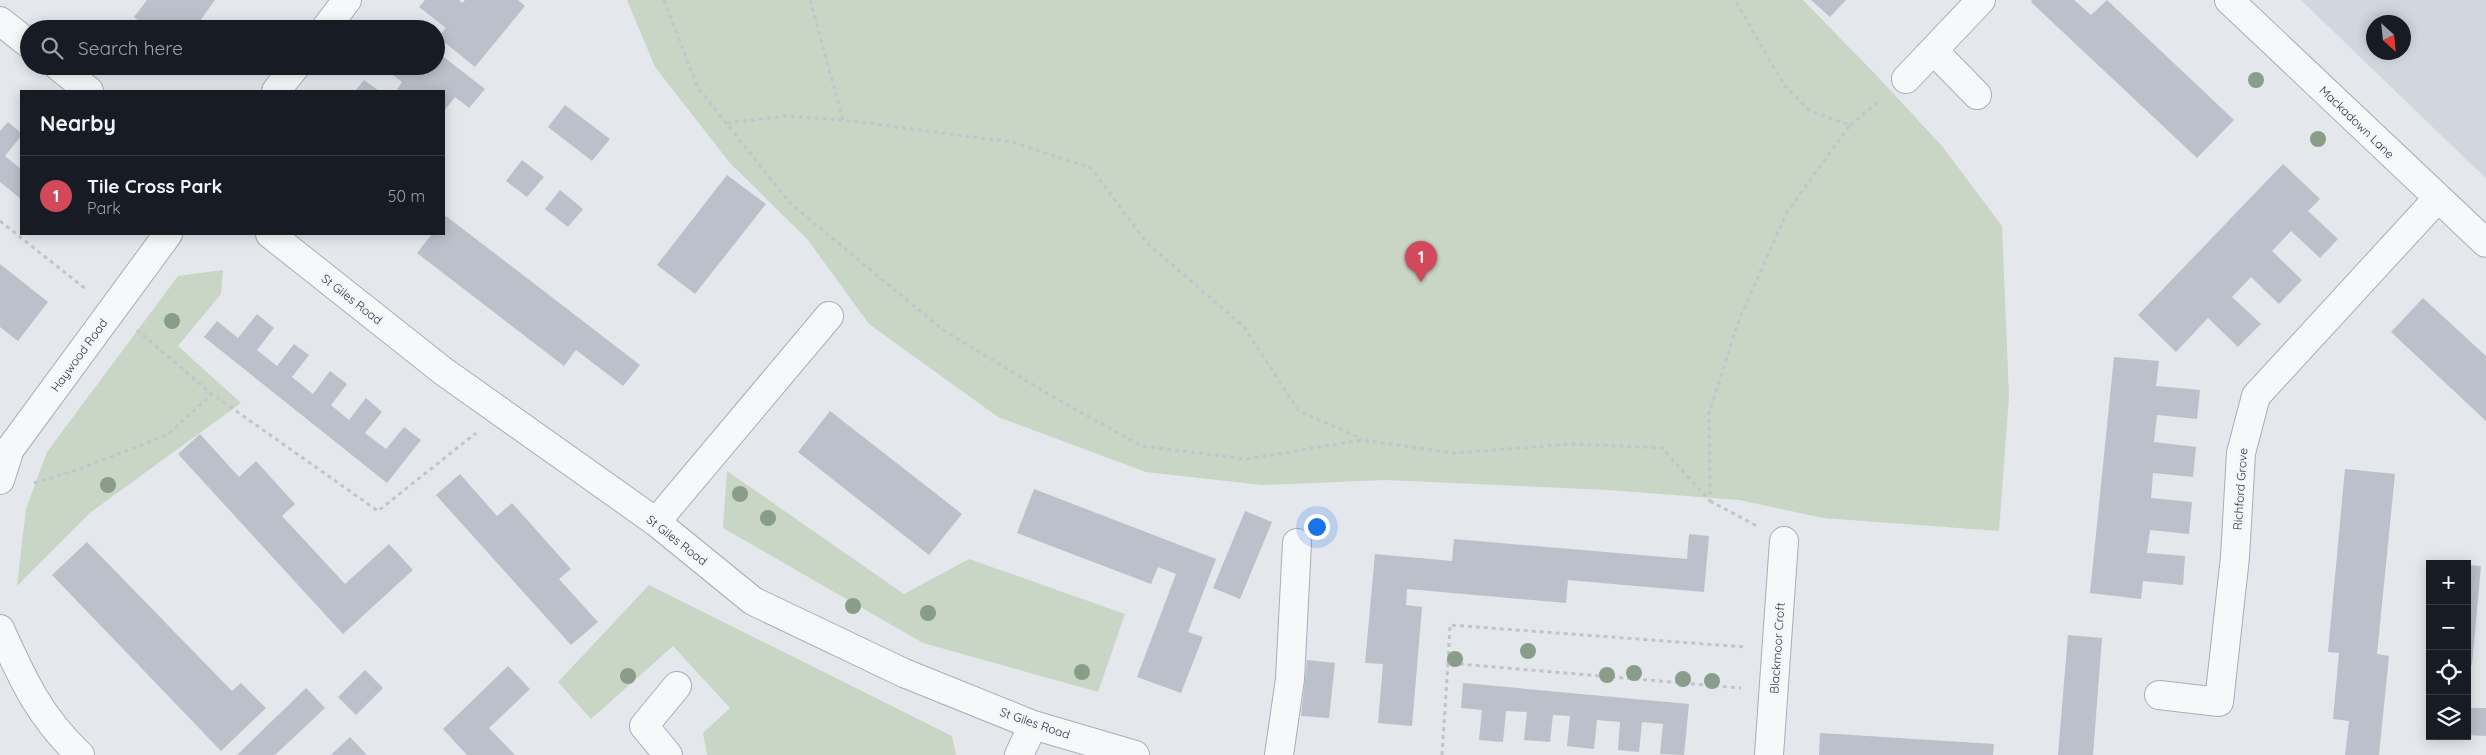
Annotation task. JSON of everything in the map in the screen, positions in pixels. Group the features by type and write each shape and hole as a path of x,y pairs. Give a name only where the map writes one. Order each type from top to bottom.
{"street":[{"path":"332,20 347,0"},
{"path":"1906,79 1981,0"},
{"name":"Mackadown Lane","path":"2229,0 2486,243"},
{"path":"0,21 20,37"},
{"path":"1934,50 1976,95"},
{"path":"69,75 88,90"},
{"path":"277,90 289,75"},
{"name":"Richford Grove","path":"2159,695 2219,702 2236,557 2241,453 2256,396 2438,198"},
{"name":"Haywood Road","path":"13,483 5,445 112,310 167,235"},
{"name":"St Giles Road","path":"271,235 444,371 656,522 753,601 904,673 1033,724 1135,755"},
{"path":"656,522 829,316"},
{"name":"Blackmoor Croft","path":"1769,755 1778,650 1784,541"},
{"path":"1280,755 1290,679 1297,543"},
{"path":"0,629 24,684 56,732 80,755"},
{"path":"668,755 644,726 676,686"},
{"path":"1019,755 1033,724"}],"path":[{"path":"664,0 698,88 790,203 943,330 1048,394 1142,446 1247,459 1362,440"},
{"path":"810,0 842,120"},
{"path":"1735,0 1784,85 1810,111 1850,125"},
{"path":"1710,501 1709,414 1740,320 1787,212 1850,125 1906,79"},
{"path":"727,123 785,116 842,120 1012,142 1091,168 1147,243 1244,327 1299,411 1362,440 1454,453 1572,444 1662,448 1710,501 1784,541"},
{"path":"0,221 112,310 212,394 378,511 502,412"},
{"path":"13,483 77,470 167,435 212,394"},
{"path":"1442,755 1450,625 1778,650"},
{"path":"1448,663 1774,691"}],"shaded area":[{"path":"2301,0 2486,0 2486,178"}],"green space":[{"path":"627,0 1803,0 1942,146 2002,226 2009,396 1999,531 1823,518 1739,500 1608,490 1385,480 1262,485 1146,472 998,417 869,324 808,240 730,163 655,67"},
{"path":"223,270 221,294 178,346 241,403 91,512 17,586 26,509 47,452 178,276"},
{"path":"727,471 904,594 969,559 1125,614 1098,692 923,643 723,528"},
{"path":"649,585 952,736 956,755 707,755 703,733 730,708 673,646 591,719 558,682"}],"building":[{"path":"147,0 215,0 201,20 138,20 134,17"},
{"path":"425,0 459,0 462,3 465,0 518,0 525,6 475,67 445,43 445,20 436,20 419,7"},
{"path":"1811,0 1846,0 1830,17"},
{"path":"2032,0 2074,0 2091,15 2107,0 2234,120 2197,158 2031,2"},
{"path":"445,58 485,89 469,108 455,97 445,110 445,90 397,90 402,82 393,75 445,75"},
{"path":"364,80 378,90 356,90"},
{"path":"565,105 610,139 592,161 548,127"},
{"path":"8,122 20,132 20,137 5,156 20,168 20,198 0,182 0,131"},
{"path":"522,160 544,177 527,197 506,181"},
{"path":"2283,164 2320,199 2308,211 2338,239 2320,258 2291,231 2272,251 2302,280 2279,304 2251,277 2232,297 2261,324 2238,347 2208,318 2176,352 2138,315"},
{"path":"727,175 766,204 695,294 657,265"},
{"path":"560,190 583,209 568,227 545,209"},
{"path":"446,216 640,365 623,386 576,350 564,366 417,253 431,235 445,235"},
{"path":"0,264 48,302 18,341 0,327"},
{"path":"2423,298 2486,356 2486,421 2391,332"},
{"path":"257,314 274,328 257,350 277,366 294,344 309,355 292,377 313,394 330,371 347,384 331,405 349,420 366,398 382,412 365,433 386,449 404,427 421,440 387,483 204,337 217,321 238,338"},
{"path":"2114,357 2159,361 2156,386 2200,390 2197,419 2157,415 2154,442 2196,447 2193,477 2153,473 2151,498 2192,502 2189,534 2150,530 2147,553 2185,556 2183,585 2143,581 2141,599 2090,593"},
{"path":"830,411 962,514 929,555 798,452"},
{"path":"200,434 239,477 256,461 295,504 282,516 345,584 389,544 413,570 343,634 178,454"},
{"path":"2345,469 2395,474 2377,654 2389,656 2379,755 2345,755 2349,721 2333,719 2339,653 2328,652"},
{"path":"460,474 497,516 512,503 571,569 559,579 598,622 571,645 436,495"},
{"path":"1034,489 1216,559 1188,632 1203,637 1181,693 1137,677 1176,574 1158,567 1151,584 1017,533"},
{"path":"1245,511 1272,522 1240,599 1213,588"},
{"path":"1689,534 1709,536 1704,592 1568,580 1566,603 1407,589 1406,605 1422,607 1412,726 1378,723 1383,664 1365,663 1375,554 1452,561 1454,539 1687,559"},
{"path":"87,542 232,691 241,683 266,708 221,751 52,575"},
{"path":"2471,565 2481,566 2471,665"},
{"path":"2068,635 2102,638 2093,755 2058,755"},
{"path":"1307,660 1335,663 1329,718 1301,716"},
{"path":"508,666 530,689 489,728 515,755 467,755 443,729"},
{"path":"365,670 383,688 356,715 338,697"},
{"path":"1463,683 1689,704 1684,755 1660,754 1663,724 1642,722 1639,752 1618,750 1620,722 1597,720 1594,749 1567,746 1570,716 1553,715 1550,742 1524,740 1527,712 1506,711 1503,742 1479,740 1482,710 1461,708"},
{"path":"306,688 325,708 275,755 237,755"},
{"path":"2471,708 2486,708 2486,736 2471,735"},
{"path":"1820,733 1994,744 1993,755 1819,755"},
{"path":"350,737 367,755 331,755"}],"place":[{"name":"Tile Cross Park","path":"1421,282"}]}
